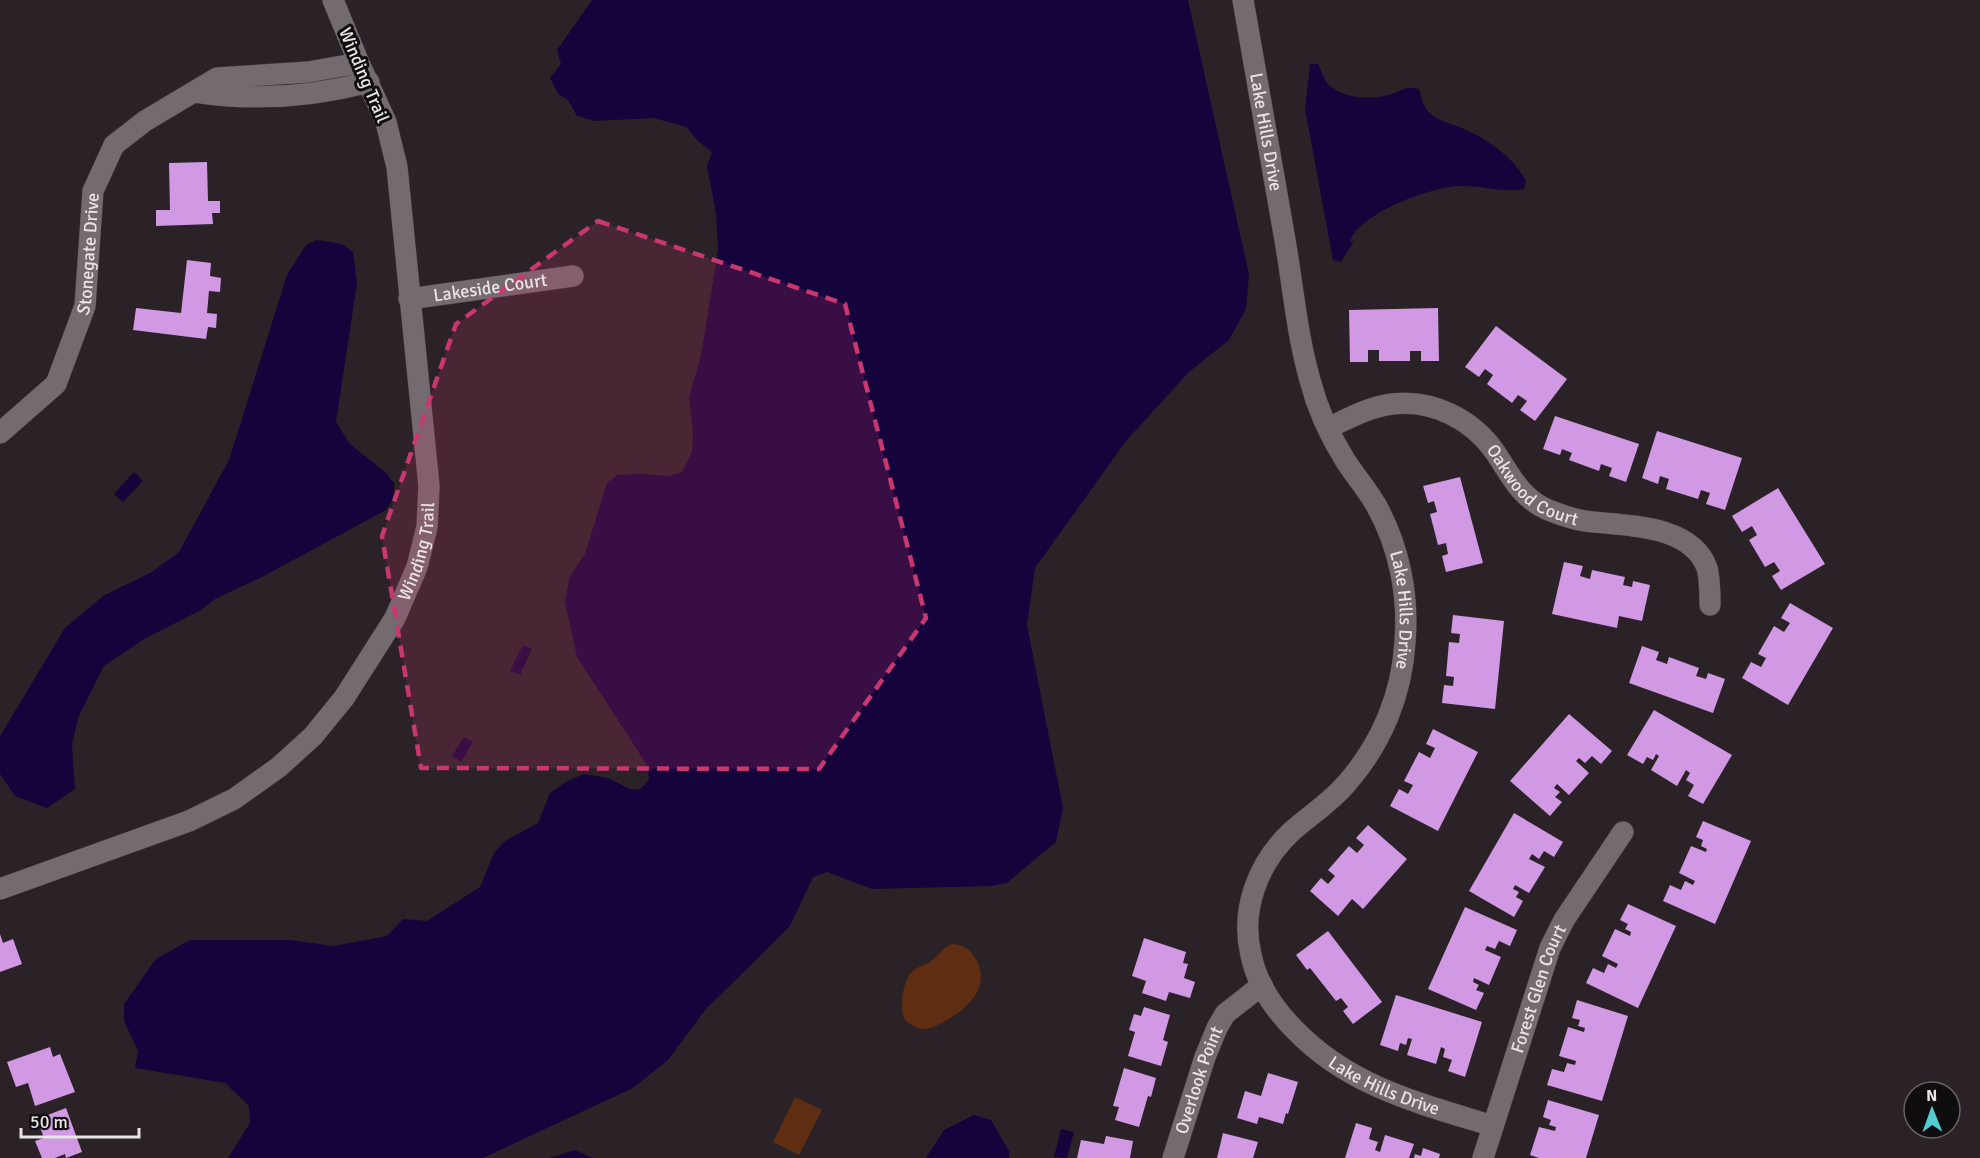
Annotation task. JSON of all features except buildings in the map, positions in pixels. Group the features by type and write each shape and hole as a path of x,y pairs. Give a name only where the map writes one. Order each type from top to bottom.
{"street":[{"name":"Winding Trail","path":"0,889 189,821 234,799 279,767 313,736 344,698 395,618 417,567 427,527 429,486 397,167 386,122 333,0"},
{"name":"Lake Hills Drive","path":"1243,0 1310,383 1328,428 1345,460 1375,504 1394,548 1404,594 1405,645 1395,698 1371,752 1336,796 1278,845 1267,859 1252,897 1248,924 1251,955 1268,998 1308,1044 1335,1065 1379,1089 1493,1126"},
{"name":"Stonegate Drive","path":"0,432 56,384 85,306 93,191 114,145 145,121 194,92 227,97 253,97 337,91 364,73"},
{"name":"Lakeside Court","path":"409,299 573,276"},
{"name":"Oakwood Court","path":"1328,428 1358,414 1392,404 1425,405 1454,416 1478,432 1519,488 1544,508 1583,521 1653,529 1671,535 1691,548 1707,568 1710,604"},
{"name":"Forest Glen Court","path":"1483,1158 1537,983 1557,932 1623,832"},
{"name":"Overlook Point","path":"1173,1158 1205,1057 1217,1028 1225,1014 1262,986"}],"highlighted area":[{"path":"598,221 845,304 926,618 819,769 421,768 382,536 456,324"}],"shaded area":[{"path":"592,0 1188,0 1249,274 1246,309 1229,340 1189,372 1126,441 1035,568 1027,625 1063,808 1056,842 1007,883 991,886 872,889 827,872 813,877 790,926 705,1010 668,1060 633,1088 483,1158 228,1158 250,1123 249,1106 225,1083 135,1068 138,1051 124,1021 124,1004 156,959 190,940 290,940 334,946 387,936 403,919 427,921 480,887 494,853 505,841 538,823 550,793 566,782 584,774 608,778 630,789 639,790 649,780 647,765 577,657 565,602 570,576 585,554 607,483 617,475 669,476 682,472 692,452 693,431 689,397 701,356 718,250 716,213 707,166 712,152 686,127 654,118 595,121 577,116 568,100 558,94 550,78 561,64 557,50"},
{"path":"1310,64 1318,64 1329,85 1350,96 1373,98 1393,94 1406,88 1419,89 1424,105 1433,116 1483,139 1508,157 1526,181 1524,189 1463,186 1435,190 1417,196 1382,211 1367,221 1356,231 1350,242 1354,241 1341,262 1333,260 1305,109"},
{"path":"317,240 342,244 353,252 357,283 336,422 350,444 387,474 394,484 394,497 386,510 262,577 215,599 201,610 144,639 104,666 78,718 72,745 75,789 47,808 15,796 0,774 0,737 2,733 65,628 103,596 152,572 179,552 229,460 287,275 306,245"},
{"path":"134,472 143,481 123,502 114,494"},
{"path":"523,645 532,649 520,675 510,671"},
{"path":"464,737 473,742 461,762 452,756"},
{"path":"952,944 967,949 977,961 981,973 976,993 961,1010 941,1023 927,1029 916,1027 907,1022 902,1010 902,996 908,977 913,971 931,961"},
{"path":"795,1097 822,1110 799,1155 773,1142"},
{"path":"974,1115 991,1120 1009,1151 1009,1158 926,1158 944,1130"},
{"path":"1061,1129 1074,1132 1067,1158 1054,1157"},
{"path":"575,1150 593,1158 549,1158"}]}
